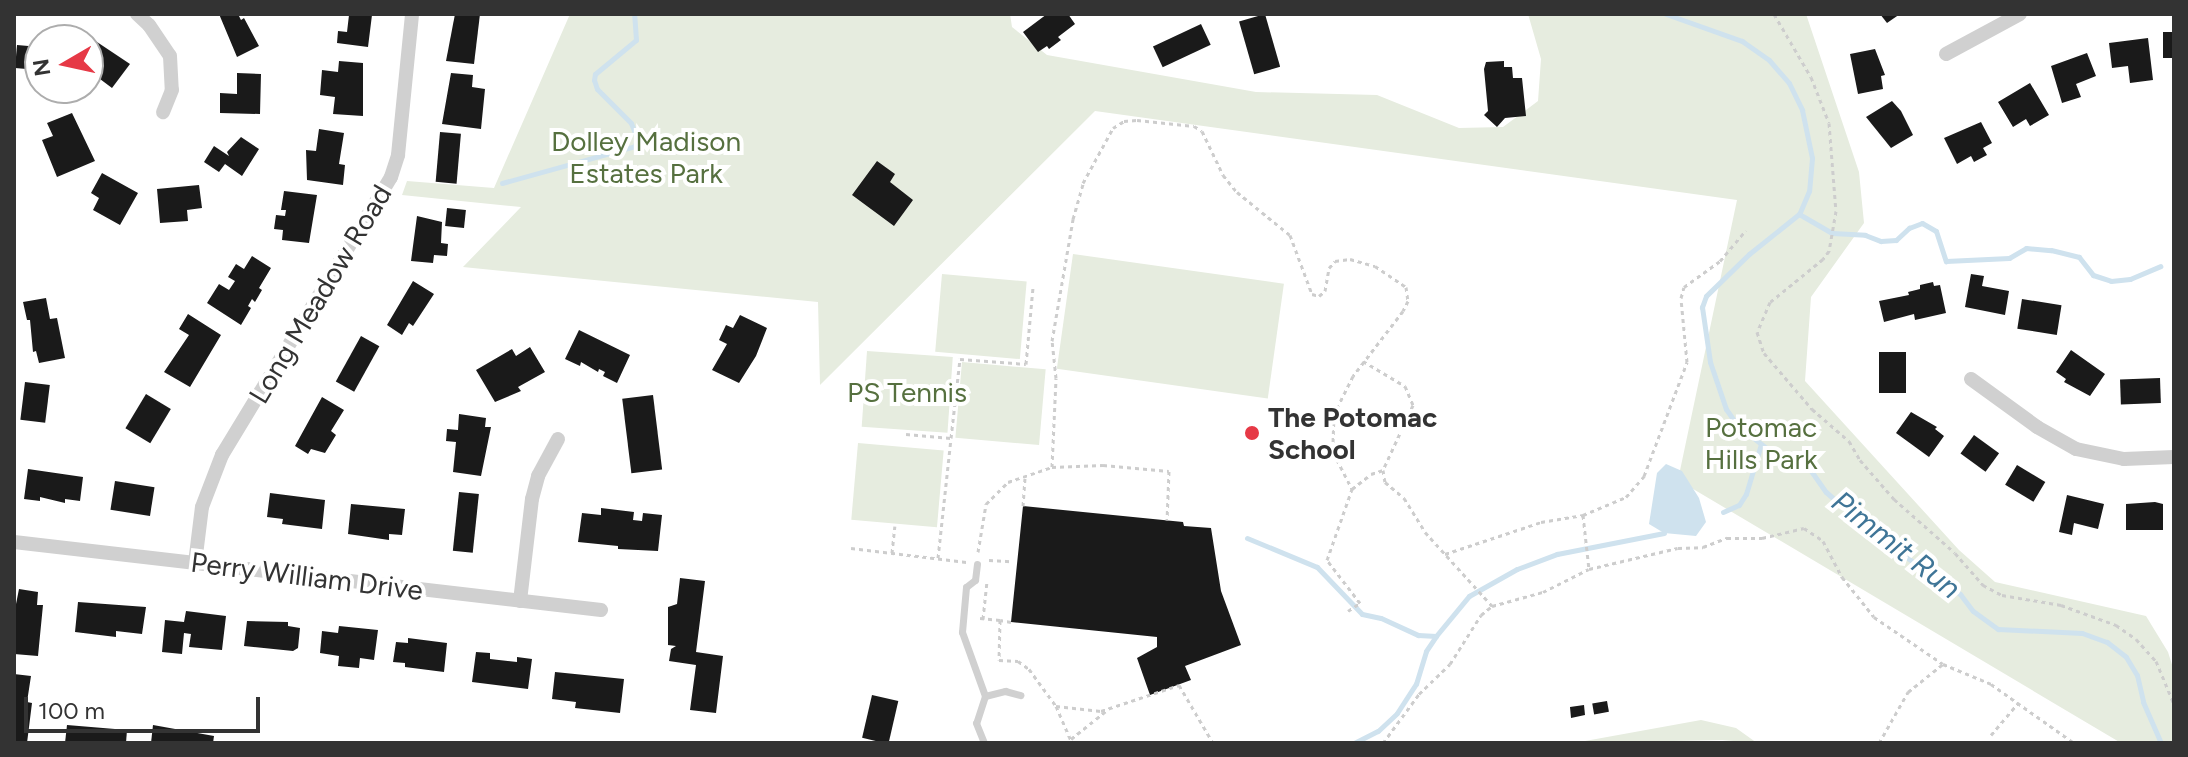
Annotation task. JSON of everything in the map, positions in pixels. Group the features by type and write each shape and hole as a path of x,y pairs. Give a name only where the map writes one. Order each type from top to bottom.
{"street":[{"path":"137,14 149,25 170,56 172,90 163,112"},
{"name":"Long Meadow Road","path":"195,563 202,507 222,455 391,177 398,155 412,14"},
{"path":"1946,54 2020,14"},
{"path":"1971,379 2037,427 2076,449 2124,459 2174,457"},
{"path":"520,601 532,499 538,476 558,439"},
{"name":"Perry William Drive","path":"14,542 601,610"}],"lane":[{"path":"977,564 975,580 966,587 962,632 985,696 976,723 984,743"},
{"path":"985,696 1005,691 1020,695"}],"path":[{"path":"1774,14 1811,77 1829,123 1835,165 1834,218 1823,259 1770,302 1757,332 1764,353 1812,409 1849,441 1860,460 1894,499 1955,553 1983,585 2002,595 2061,605 2116,625 2136,639 2156,661 2174,704"},
{"path":"1052,467 1056,378 1052,341 1073,219 1094,160 1113,128 1124,121 1194,126 1202,131 1223,175 1237,192 1290,235 1312,294 1319,296 1325,291 1329,268 1335,261 1350,259 1375,266 1406,287 1408,301 1403,311 1363,361 1334,414 1333,452 1352,489"},
{"path":"1445,554 1541,522 1583,515 1626,497 1644,476 1687,362 1681,298 1684,287 1720,261 1746,230"},
{"path":"938,558 960,359 1026,364 1033,287"},
{"path":"1363,361 1405,386 1413,405 1383,470 1385,482 1404,498 1417,522 1492,606"},
{"path":"906,434 951,438"},
{"path":"977,564 986,504 1008,482 1052,467 1103,465 1169,471 1167,520"},
{"path":"1348,611 1360,603 1327,560 1352,489 1371,474 1383,470"},
{"path":"1023,506 1025,478"},
{"path":"1583,515 1589,569"},
{"path":"892,553 895,526"},
{"path":"1383,743 1419,694 1450,664 1481,615 1492,606 1543,592 1589,569 1678,548 1703,547 1727,538 1762,538 1804,528 1823,541 1842,577 1874,617 1958,673 1991,684 2074,743"},
{"path":"851,548 988,565"},
{"path":"1011,561 989,558 982,618 1011,622"},
{"path":"1000,620 999,660 1018,661 1029,669 1056,706 1072,741 1110,708"},
{"path":"1879,743 1908,692 1943,664"},
{"path":"1056,706 1082,711 1110,708 1179,685 1213,743"},
{"path":"1991,735 2018,703"}],"green space":[{"path":"570,14 1010,14 1012,27 1047,55 1256,92 1377,95 1459,128 1503,127 1538,101 1541,59 1528,14 1806,14 1859,172 1864,223 1811,297 1805,381 1959,550 1995,582 2146,616 2168,652 2174,671 2174,743 2121,743 1678,480 1737,200 1095,111 820,385 818,302 463,267 521,207 402,195 407,181 494,188"},
{"path":"1073,254 1284,284 1268,399 1057,369"},
{"path":"942,274 1027,281 1020,359 935,352"},
{"name":"PS Tennis","path":"867,351 953,357 947,433 862,427"},
{"path":"962,362 1046,369 1039,445 955,438"},
{"path":"858,443 944,450 937,527 851,520"},
{"path":"1701,720 1736,728 1757,743 1722,740 1574,743"}],"water":[{"path":"1666,464 1682,471 1699,498 1706,522 1696,536 1664,533 1649,524 1657,473"}],"building":[{"path":"219,14 238,14 241,20 244,18 259,46 237,57"},
{"path":"455,14 480,14 474,64 446,61"},
{"path":"1047,14 1068,14 1075,24 1058,37 1061,40 1049,49 1047,46 1038,52 1023,32"},
{"path":"1265,14 1280,67 1254,74 1239,21"},
{"path":"1880,14 1900,14 1887,23"},
{"path":"349,15 372,15 368,47 337,43 338,31 347,32"},
{"path":"1201,24 1211,45 1163,67 1153,46"},
{"path":"2163,32 2174,32 2174,58 2163,58"},
{"path":"2148,38 2153,80 2130,83 2128,66 2112,68 2109,43"},
{"path":"17,45 24,46 24,69 15,68"},
{"path":"104,47 130,64 112,88 104,82"},
{"path":"1875,49 1885,75 1881,76 1883,89 1858,94 1850,54"},
{"path":"2087,53 2096,76 2076,84 2081,97 2062,103 2051,66"},
{"path":"339,61 363,63 363,116 333,114 335,97 320,95 322,70 338,72"},
{"path":"1504,61 1504,67 1512,67 1513,78 1522,78 1526,116 1505,118 1497,127 1484,115 1488,111 1484,69 1486,62"},
{"path":"237,73 261,74 260,114 220,113 220,93 237,94"},
{"path":"451,73 473,75 472,87 485,89 481,129 442,124"},
{"path":"2030,83 2049,115 2030,126 2026,119 2013,127 1998,102"},
{"path":"1892,101 1901,111 1913,135 1891,148 1866,117"},
{"path":"72,113 95,161 57,177 42,140 53,136 47,123"},
{"path":"1981,122 1992,143 1983,148 1987,155 1974,162 1971,156 1957,164 1944,138"},
{"path":"319,129 344,133 339,164 345,165 343,185 307,180 306,150 316,151"},
{"path":"440,132 461,134 457,184 436,182"},
{"path":"241,137 259,149 242,176 225,164 219,172 204,162 214,146 229,156 227,152"},
{"path":"877,161 895,174 890,182 913,200 894,226 852,195"},
{"path":"102,173 138,193 120,225 93,210 99,198 91,193"},
{"path":"199,185 202,208 187,210 188,221 160,223 157,189"},
{"path":"284,191 317,195 309,243 282,240 283,230 274,229 276,215 285,216 286,210 281,210"},
{"path":"447,208 466,210 464,228 445,226"},
{"path":"417,216 442,222 441,243 448,244 447,256 434,255 433,263 411,261"},
{"path":"252,256 271,268 255,302 252,299 248,306 251,308 241,325 207,303 219,284 229,290 235,281 228,277 236,264 244,269"},
{"path":"1971,274 1984,276 1982,286 2009,291 2005,315 1965,307"},
{"path":"413,281 434,294 413,326 409,323 402,335 387,325"},
{"path":"1933,282 1934,286 1940,285 1946,313 1915,320 1914,314 1884,322 1879,301 1909,295 1908,292 1920,289 1920,285"},
{"path":"46,298 50,319 57,318 65,358 39,363 36,351 33,352 30,320 27,320 23,302"},
{"path":"2022,299 2062,305 2057,335 2017,329"},
{"path":"188,314 221,335 190,387 164,372 189,335 179,329"},
{"path":"740,315 767,328 756,356 739,383 712,370 727,344 719,340 726,325 733,328"},
{"path":"579,330 630,355 617,383 603,376 605,372 599,369 598,372 581,362 580,366 565,359"},
{"path":"361,336 379,346 354,392 336,381"},
{"path":"530,347 545,372 518,387 521,391 495,402 476,370 512,349 516,356"},
{"path":"2071,350 2105,374 2090,396 2064,382 2066,379 2056,372"},
{"path":"1879,352 1906,352 1906,393 1879,393"},
{"path":"2160,378 2161,403 2121,404 2120,379"},
{"path":"25,382 50,385 45,423 20,420"},
{"path":"146,394 171,409 150,443 125,428"},
{"path":"653,395 662,469 631,473 622,399"},
{"path":"322,397 344,410 331,431 336,435 325,453 311,449 308,454 295,446"},
{"path":"1911,412 1937,427 1935,429 1944,436 1929,457 1896,433"},
{"path":"459,414 486,418 485,427 491,427 481,476 453,472 456,442 446,441 447,429 458,430"},
{"path":"1974,435 1999,453 1986,472 1960,454"},
{"path":"2017,465 2045,482 2033,502 2005,485"},
{"path":"28,469 83,477 80,501 65,499 65,503 40,497 40,501 24,499"},
{"path":"115,481 155,487 150,516 110,510"},
{"path":"459,492 479,494 473,553 453,551"},
{"path":"270,493 325,500 322,529 282,524 283,519 267,517"},
{"path":"2067,495 2104,504 2098,529 2074,523 2072,535 2059,532"},
{"path":"351,504 405,509 402,535 389,534 389,540 348,534"},
{"path":"2126,504 2163,504 2163,530 2126,530"},
{"path":"1023,506 1183,522 1184,526 1211,528 1221,591 1241,645 1185,666 1191,680 1150,695 1137,658 1157,647 1157,637 1011,622"},
{"path":"601,508 634,512 633,520 642,521 643,513 662,515 658,551 618,549 618,546 578,542 582,513 601,515"},
{"path":"680,578 705,581 696,652 723,656 716,713 690,710 696,665 669,661 671,649 676,646 668,645 668,607 677,604"},
{"path":"19,589 38,592 37,605 43,605 38,656 14,654 14,614"},
{"path":"78,602 146,607 142,634 116,631 116,637 75,632"},
{"path":"186,611 226,616 222,650 189,647 191,634 184,633 182,654 162,652 165,620 184,622"},
{"path":"247,621 288,622 288,626 300,628 298,648 293,651 244,646"},
{"path":"339,626 378,630 374,660 360,658 359,668 338,666 339,656 320,653 322,631 338,633"},
{"path":"408,638 447,643 444,672 405,667 405,663 393,662 396,642 408,643"},
{"path":"476,652 490,653 490,659 517,662 517,657 532,659 528,689 472,682"},
{"path":"555,672 624,679 620,713 575,708 576,702 552,699"},
{"path":"14,674 31,676 27,702 32,703 27,743 14,743"},
{"path":"872,695 898,701 889,743 862,738"},
{"path":"1607,701 1609,712 1594,714 1592,704"},
{"path":"1584,705 1585,715 1571,718 1570,707"},
{"path":"67,725 127,730 126,743 65,743"},
{"path":"153,725 214,736 213,743 151,743"}],"waterway":[{"path":"502,183 635,146 637,138 631,123 597,89 594,80 595,74 636,40 634,14"},
{"name":"Pimmit Run","path":"1666,14 1742,41 1769,60 1789,83 1802,110 1812,158 1809,191 1799,214 1749,254 1706,296 1702,307 1710,362 1726,409 1737,425 1788,465 1809,468 1826,492 1877,537 1960,594 1973,611 1998,629 2082,633 2107,642 2126,657 2137,675 2143,702 2161,743"},
{"path":"1799,214 1832,233 1865,235 1881,241 1896,240 1909,228 1922,223 1936,231 1946,261 2009,258 2026,248 2051,250 2079,257 2093,275 2111,281 2130,279 2160,266"},
{"path":"1723,512 1739,505 1746,494 1761,444"},
{"path":"1247,538 1317,567 1362,614 1381,618 1418,635 1436,636 1469,596 1517,569 1557,554 1664,533"},
{"path":"1354,743 1378,731 1397,713 1416,684 1426,651 1436,636"}],"place":[{"name":"The Potomac School","path":"1252,433"}],"park label":[{"name":"Dolley Madison Estates Park","path":"646,157"},
{"name":"Potomac Hills Park","path":"1761,443"}]}
